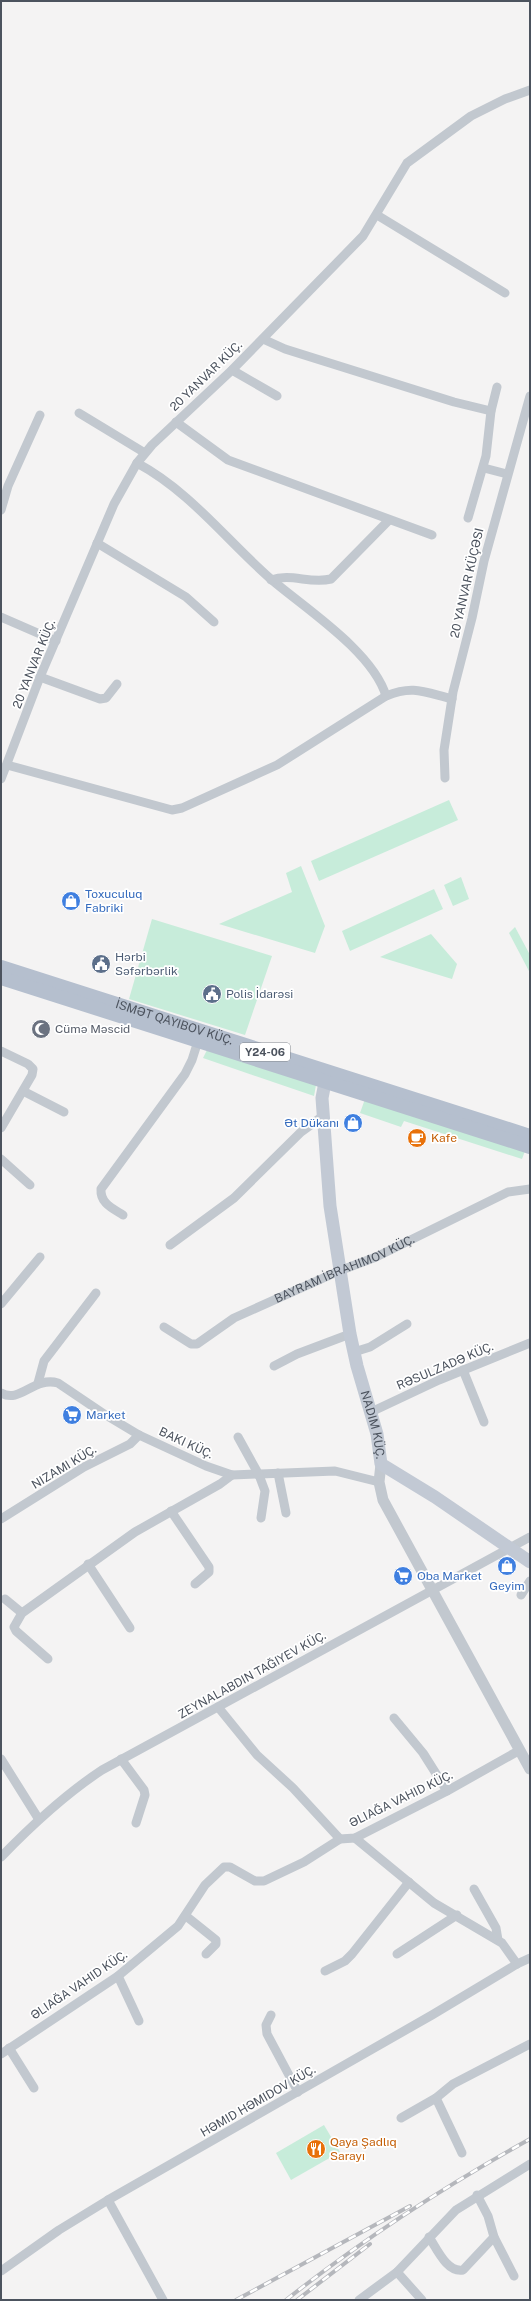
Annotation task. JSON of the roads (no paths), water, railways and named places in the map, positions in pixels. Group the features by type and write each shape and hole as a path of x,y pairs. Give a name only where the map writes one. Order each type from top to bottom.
{"main road":[{"name":"Y24-06","path":"1,967 530,1147"},
{"name":"Y24-06","path":"1,978 198,1041 530,1136"},
{"name":"NADIM KÜÇ.","path":"326,1077 323,1116 330,1206 339,1271 354,1352 377,1434 380,1464"},
{"path":"380,1464 530,1562"}],"street":[{"name":"20 YANVAR KÜÇ.","path":"1,779 40,677 97,543 114,504 137,463 176,422 232,370 348,254 363,236 377,215 399,173 417,154 472,116 505,99 530,90"},
{"path":"377,215 505,293"},
{"path":"263,339 322,360 454,402 491,411"},
{"path":"232,370 277,396"},
{"path":"468,518 484,468 491,411 497,387"},
{"name":"20 YANVAR KÜÇƏSI","path":"445,778 444,750 452,699 506,474 530,396"},
{"path":"79,413 145,453"},
{"path":"1,510 8,486 40,415"},
{"path":"176,422 228,460 432,536"},
{"path":"137,463 160,475 179,490 271,580 333,630 355,651 378,678 386,696"},
{"path":"484,468 506,474"},
{"path":"271,580 283,576 320,582 331,579 389,520"},
{"path":"97,543 186,597 214,622"},
{"path":"1,617 56,641"},
{"path":"40,677 100,699 106,698 117,684"},
{"path":"6,765 172,810 182,808 277,766 386,696 402,689 413,689 452,699"},
{"path":"123,1215 104,1202 101,1196 101,1189 185,1074 192,1060 198,1041"},
{"path":"1,1051 28,1064 33,1069 23,1091 1,1128"},
{"path":"23,1091 64,1112"},
{"path":"170,1245 234,1198 301,1132 323,1116"},
{"path":"1,1159 30,1185"},
{"name":"BAYRAM İBRAHIMOV KÜÇ.","path":"164,1327 191,1344 197,1344 234,1318 339,1271 376,1257 508,1192 530,1189"},
{"path":"1,1304 40,1257"},
{"path":"38,1383 44,1361 96,1293"},
{"path":"354,1352 370,1347 407,1324"},
{"path":"274,1366 297,1354 350,1334"},
{"name":"RƏSULZADƏ KÜÇ.","path":"371,1412 463,1370 530,1343"},
{"path":"463,1370 484,1422"},
{"path":"1,1393 14,1396 38,1383 50,1381 58,1383 104,1414 139,1434 206,1466 232,1475 335,1471 379,1482"},
{"name":"NIZAMI KÜÇ.","path":"1,1520 84,1467 130,1444 139,1434"},
{"path":"238,1437 259,1474 265,1491 261,1518"},
{"name":"NADIM KÜÇ.","path":"380,1464 379,1482 383,1500 530,1769"},
{"path":"278,1473 286,1513"},
{"path":"48,1659 16,1632 14,1627 22,1613 88,1564 135,1532 220,1484 232,1475"},
{"path":"171,1511 209,1567 209,1572 195,1584"},
{"path":"1,1857 38,1818 81,1784 121,1759 530,1537"},
{"path":"88,1564 130,1628"},
{"path":"521,1595 530,1581"},
{"path":"5,1599 22,1613"},
{"path":"218,1707 257,1755 293,1788 340,1839"},
{"path":"394,1718 423,1753 447,1791"},
{"name":"ƏLIAĞA VAHID KÜÇ.","path":"1,2054 118,1976 178,1926 186,1916 192,1902 205,1885 224,1866 230,1867 255,1881 264,1882 304,1862 340,1839 355,1838 447,1791 530,1744"},
{"path":"1,1759 38,1818"},
{"path":"121,1759 144,1790 145,1795 136,1823"},
{"path":"355,1838 434,1903 498,1940 506,1947 517,1964"},
{"path":"325,1971 345,1961 352,1954 409,1882"},
{"path":"474,1889 496,1928 498,1940"},
{"path":"397,1954 457,1915"},
{"path":"186,1916 216,1940 216,1944 206,1954"},
{"name":"HƏMID HƏMIDOV KÜÇ.","path":"1,2272 53,2234 108,2200 298,2092 517,1964 530,1958"},
{"path":"118,1976 139,2021"},
{"path":"271,2015 266,2025 267,2034 298,2092"},
{"path":"401,2118 436,2098 453,2084 530,2044"},
{"path":"9,2048 34,2088"},
{"path":"436,2098 462,2153"},
{"path":"359,2300 397,2272 456,2210 477,2195 530,2164"},
{"path":"477,2195 488,2216 494,2238 514,2276"},
{"path":"108,2200 163,2300"},
{"path":"429,2237 450,2268 457,2272 463,2270 494,2238"},
{"path":"397,2272 422,2300"}],"railway":[{"path":"286,2300 374,2235 435,2195 530,2139"},
{"path":"236,2300 410,2206"},
{"path":"297,2300 370,2244"}],"place":[{"name":"Toxuculuq Fabriki","path":"71,901"},
{"name":"Hərbi Səfərbərlik","path":"101,964"},
{"name":"Polis İdarəsi","path":"212,994"},
{"name":"Cümə Məscid","path":"41,1029"},
{"name":"Ət Dükanı","path":"353,1123"},
{"name":"Kafe","path":"417,1138"},
{"name":"Market","path":"72,1415"},
{"name":"Geyim","path":"507,1566"},
{"name":"Oba Market","path":"403,1576"},
{"name":"Qaya Şadlıq Sarayı","path":"316,2149"}]}
